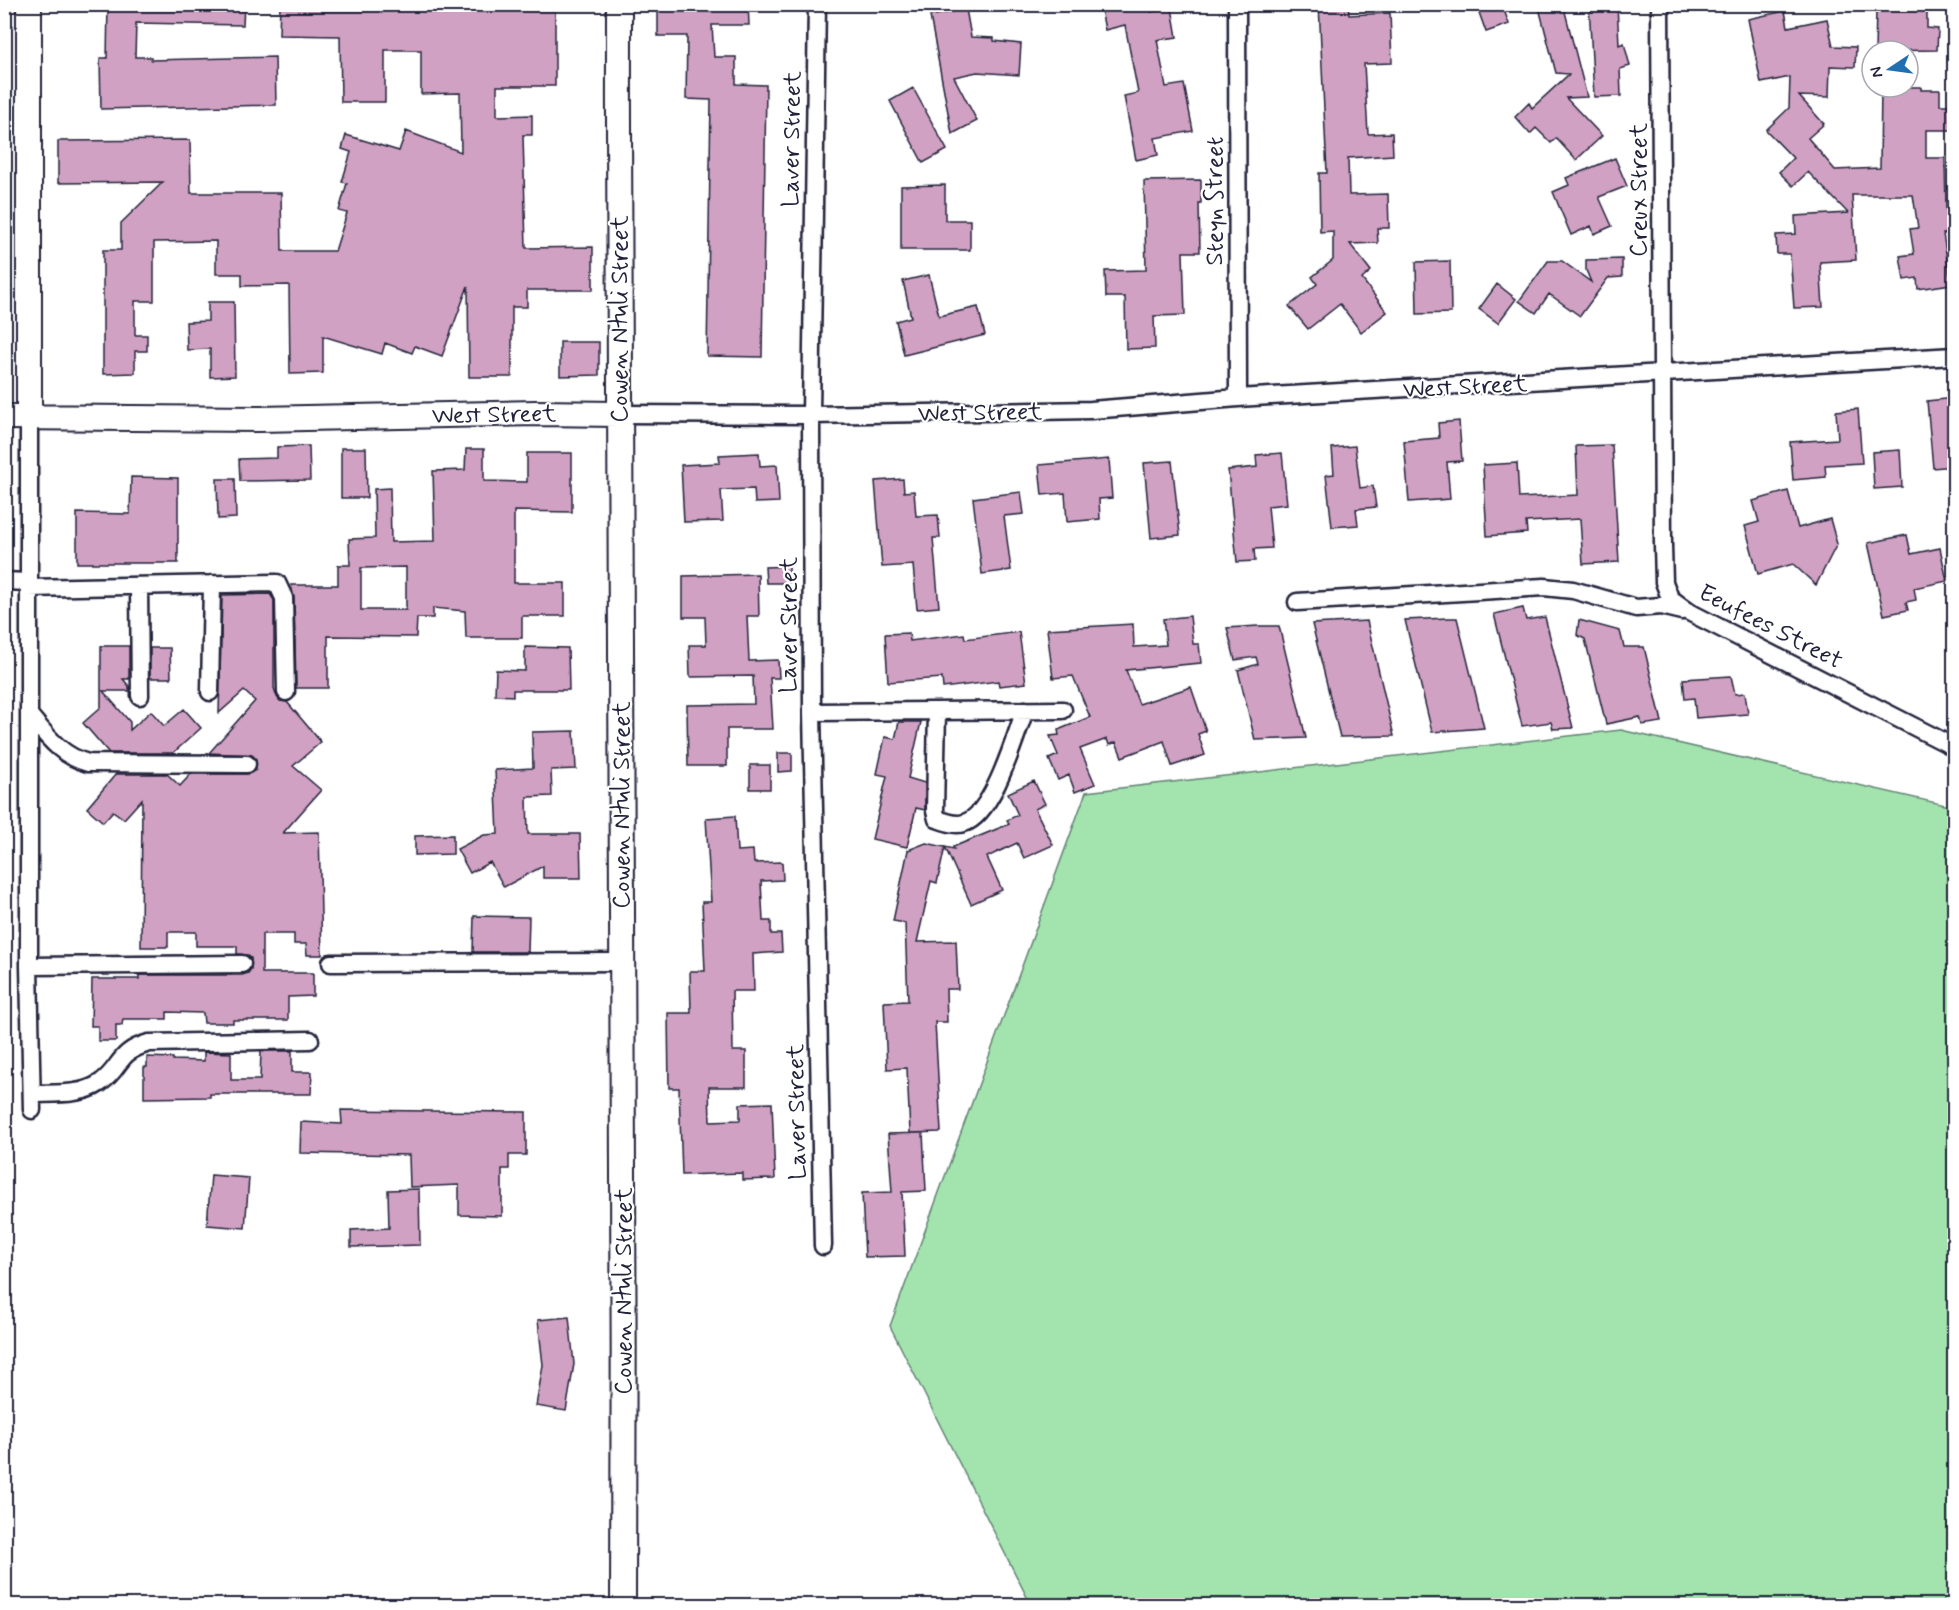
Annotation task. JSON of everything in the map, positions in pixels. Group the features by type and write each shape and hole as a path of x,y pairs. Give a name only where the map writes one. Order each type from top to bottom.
{"street":[{"path":"29,4 29,966 32,1102 89,1089 102,1082 125,1054 134,1047 149,1043 310,1040"},
{"name":"Cowen Ntuli Street","path":"619,4 618,414 624,1387 622,1605"},
{"name":"Laver Street","path":"817,4 811,415 812,712 823,1246"},
{"name":"Steyn Street","path":"1237,4 1238,398"},
{"name":"Creux Street","path":"1660,4 1663,375"},
{"name":"West Street","path":"4,417 260,418 536,413 811,415 1091,410 1238,398 1663,375 1954,356"},
{"name":"Eeufees Street","path":"1663,375 1664,582 1670,598 1689,612 1954,747"},
{"path":"4,581 28,585 139,586 277,583 284,598 286,692"},
{"path":"210,692 212,584"},
{"path":"139,586 140,696"},
{"path":"1297,602 1544,587 1573,590 1636,608 1661,606 1689,612"},
{"path":"938,711 935,810 937,819 962,825 972,820 998,784 1024,710"},
{"path":"812,712 1064,710"},
{"path":"30,716 50,740 64,752 88,763 247,764"},
{"path":"331,963 622,962"},
{"path":"29,966 242,964"}],"green space":[{"path":"1621,730 1954,807 1954,1605 1031,1605 890,1326 1086,792"}],"building":[{"path":"108,4 244,4 243,25 136,23 135,57 151,57 151,60 275,57 276,105 101,109 100,58 107,58"},
{"path":"280,4 555,4 555,86 497,86 497,116 532,115 532,135 523,135 526,248 593,247 593,290 527,290 527,307 512,307 512,377 469,377 468,286 442,356 415,346 412,353 385,343 382,354 323,336 323,373 290,374 289,285 242,286 242,274 216,274 216,241 154,242 154,301 135,301 135,335 147,335 147,351 135,351 135,373 103,374 103,250 121,250 121,223 163,182 58,183 58,141 190,140 191,193 281,193 282,251 335,251 347,213 339,211 347,183 342,182 351,152 342,149 346,135 399,151 406,131 461,152 460,93 421,94 421,50 385,50 385,102 341,102 340,36 279,35"},
{"path":"658,4 748,4 749,25 712,25 714,57 736,57 736,84 766,85 762,357 707,356 711,100 686,99 687,36 658,36"},
{"path":"1127,4 1149,4 1151,12 1172,8 1177,37 1157,40 1166,87 1184,84 1193,131 1155,138 1158,155 1136,160 1124,96 1138,93 1125,25 1105,30 1101,9"},
{"path":"1319,4 1348,4 1349,15 1390,13 1392,63 1364,64 1368,134 1392,133 1393,155 1348,158 1349,195 1388,194 1389,228 1377,228 1378,243 1350,244 1371,271 1362,279 1387,312 1361,332 1340,304 1308,329 1289,306 1317,284 1312,277 1333,260 1333,231 1320,232 1319,173 1327,173"},
{"path":"1476,4 1502,4 1509,24 1486,32"},
{"path":"1538,4 1563,4 1587,97 1566,98 1602,136 1576,160 1556,138 1551,143 1536,128 1530,134 1515,117 1529,103 1532,108 1569,74 1556,73"},
{"path":"1589,4 1617,4 1619,45 1624,43 1630,66 1620,69 1621,96 1594,97"},
{"path":"966,9 971,37 994,38 994,41 1021,44 1019,75 977,72 954,77 977,121 952,134 930,16"},
{"path":"1876,10 1927,11 1927,28 1938,29 1937,50 1920,50 1920,39 1875,39"},
{"path":"1785,11 1788,27 1827,19 1833,46 1856,47 1855,67 1830,66 1829,97 1799,96 1824,124 1808,138 1835,170 1880,168 1881,99 1920,99 1921,87 1921,90 1940,90 1940,105 1954,105 1954,130 1926,130 1926,158 1945,158 1946,210 1954,209 1954,233 1943,234 1951,284 1918,289 1917,278 1904,280 1900,256 1914,254 1910,229 1918,228 1913,195 1852,195 1856,260 1820,262 1823,307 1794,308 1790,254 1777,254 1776,235 1796,234 1795,216 1848,213 1808,172 1793,186 1779,172 1793,158 1766,130 1789,108 1790,77 1761,83 1748,19"},
{"path":"913,88 947,150 923,163 890,101"},
{"path":"1615,158 1627,186 1599,197 1612,226 1594,234 1591,226 1571,235 1553,192 1569,185 1566,178"},
{"path":"1201,180 1200,252 1183,252 1185,315 1154,316 1155,348 1126,349 1125,297 1106,297 1105,271 1146,270 1144,181"},
{"path":"945,185 945,220 970,220 970,250 901,250 901,186"},
{"path":"1622,259 1622,277 1608,278 1580,316 1549,294 1536,313 1519,301 1548,261 1562,261 1591,282 1586,270 1586,260"},
{"path":"1450,261 1451,313 1417,314 1416,262"},
{"path":"929,275 939,316 978,307 985,335 904,355 896,321 911,317 903,281"},
{"path":"1497,284 1516,299 1498,323 1479,309"},
{"path":"208,302 234,302 235,376 210,377 210,349 187,350 186,322 208,321"},
{"path":"560,342 599,342 599,375 560,376"},
{"path":"1954,398 1954,466 1933,468 1927,401"},
{"path":"1858,409 1862,463 1825,465 1826,477 1793,480 1790,442 1838,439 1836,411"},
{"path":"1459,421 1462,461 1447,462 1450,499 1409,502 1404,441 1439,438 1438,423"},
{"path":"1612,445 1619,562 1583,564 1580,519 1526,522 1527,533 1487,536 1483,465 1517,463 1519,498 1578,495 1576,446"},
{"path":"309,446 310,480 240,481 239,459 277,458 277,447"},
{"path":"1355,446 1360,488 1373,486 1376,507 1356,509 1358,525 1332,527 1326,475 1334,474 1332,448"},
{"path":"341,448 366,448 367,498 341,498"},
{"path":"466,449 484,449 484,481 527,482 527,453 572,453 572,512 514,511 514,583 565,583 565,616 522,616 522,638 466,638 465,611 433,608 433,618 417,618 416,637 328,636 328,688 296,688 294,598 291,585 338,585 338,565 350,565 349,539 375,538 374,489 390,488 391,542 435,541 433,471 465,470","holes":["406,567 406,610 361,610 361,568"]},
{"path":"1900,450 1902,487 1874,489 1872,452"},
{"path":"759,453 760,466 777,465 779,502 755,503 754,489 721,490 723,521 684,522 681,465 720,463 719,455"},
{"path":"1282,453 1287,504 1268,506 1272,548 1254,549 1255,561 1237,562 1228,470 1257,467 1256,455"},
{"path":"1109,459 1112,498 1099,499 1100,519 1067,522 1065,493 1042,495 1039,465"},
{"path":"1172,461 1180,535 1151,538 1144,463"},
{"path":"131,477 178,478 178,563 77,563 77,513 130,514"},
{"path":"217,479 235,479 236,518 218,519"},
{"path":"903,479 904,492 914,491 916,516 938,515 940,538 933,538 939,607 917,609 913,565 882,567 875,481"},
{"path":"1788,491 1798,528 1830,519 1837,544 1816,585 1793,564 1758,574 1745,526 1759,522 1753,501"},
{"path":"1021,492 1024,514 1004,516 1011,570 982,574 973,498"},
{"path":"1907,535 1911,554 1940,548 1947,581 1914,588 1916,600 1906,602 1908,610 1884,615 1868,543"},
{"path":"789,566 789,583 766,583 765,567"},
{"path":"758,574 759,616 747,616 749,661 778,660 779,678 770,678 773,729 727,729 727,766 688,766 687,705 754,704 753,676 690,677 689,645 706,645 705,617 683,617 683,576"},
{"path":"270,594 274,600 274,688 277,697 280,701 287,702 321,742 293,766 321,790 283,833 319,832 322,955 307,955 306,944 294,944 294,934 262,934 262,973 313,973 313,996 288,997 288,1020 233,1020 233,1023 204,1023 203,1013 167,1012 167,1019 123,1019 122,1025 116,1025 116,1041 98,1041 98,1026 91,1026 92,979 139,979 139,975 242,975 251,969 251,958 237,954 237,946 196,946 196,932 168,932 168,947 141,947 142,799 124,819 113,811 103,822 87,808 116,774 167,774 180,786 191,774 247,774 256,770 256,759 252,755 209,753 255,701 244,691 219,713 222,595"},
{"path":"1523,608 1526,620 1545,617 1573,728 1553,729 1551,722 1522,726 1494,614"},
{"path":"1190,616 1193,644 1199,644 1201,663 1126,670 1139,704 1191,687 1206,731 1198,734 1205,755 1172,766 1164,741 1122,757 1116,742 1109,745 1107,739 1080,749 1095,784 1075,792 1069,775 1058,780 1049,759 1058,755 1050,736 1059,735 1058,730 1090,717 1073,676 1053,678 1047,629 1133,624 1134,647 1166,645 1163,619"},
{"path":"1457,618 1484,728 1432,732 1405,620"},
{"path":"1579,620 1620,631 1624,647 1644,647 1662,722 1642,725 1640,717 1606,724 1585,639 1577,635"},
{"path":"1367,621 1394,736 1340,737 1312,624"},
{"path":"1279,626 1306,738 1255,740 1238,670 1258,664 1256,657 1235,660 1227,628"},
{"path":"1019,632 1026,683 999,686 998,681 943,688 942,678 888,682 885,634 909,633 910,641 964,634 965,639"},
{"path":"101,646 129,646 129,679 123,679 129,686 129,691 103,691 130,722 130,730 151,711 164,726 184,709 201,728 173,753 109,753 83,723 101,707"},
{"path":"525,647 568,648 569,690 513,690 513,696 495,695 496,670 525,671"},
{"path":"150,648 170,648 171,678 150,678"},
{"path":"1731,676 1735,694 1745,693 1748,714 1696,718 1694,698 1685,699 1683,679"},
{"path":"899,722 921,722 908,778 925,783 925,810 916,808 907,847 872,839 887,776 877,774 885,737 895,739"},
{"path":"574,731 576,769 551,770 552,796 527,797 528,834 580,834 581,878 543,878 543,866 504,887 490,862 470,873 457,849 484,835 498,834 495,770 533,768 532,732"},
{"path":"778,753 792,753 792,771 778,772"},
{"path":"750,765 770,765 770,789 750,789"},
{"path":"1034,781 1045,804 1035,809 1053,845 1024,858 1017,843 987,857 1002,890 971,904 945,847 954,849 953,847 1009,824 1007,820 1018,815 1008,793"},
{"path":"735,816 737,851 753,850 754,863 782,862 783,880 761,881 763,921 771,921 771,934 781,934 782,952 753,954 754,991 732,991 733,1051 746,1051 746,1087 709,1087 710,1121 740,1120 740,1104 772,1103 775,1179 742,1180 742,1173 682,1175 679,1088 669,1088 668,1013 691,1013 690,971 705,971 702,902 711,902 706,818"},
{"path":"453,835 453,854 415,855 415,836"},
{"path":"926,843 945,847 937,883 931,881 917,942 956,941 958,989 946,989 947,1022 935,1022 941,1132 910,1133 907,1068 887,1069 884,1002 908,1001 905,923 893,921 908,850"},
{"path":"474,916 529,917 528,952 473,952"},
{"path":"261,1051 292,1051 292,1072 312,1072 311,1094 210,1094 210,1097 144,1098 144,1067 147,1067 147,1057 204,1061 204,1052 231,1053 231,1080 260,1080"},
{"path":"341,1110 526,1112 526,1155 509,1155 509,1169 502,1169 502,1216 459,1215 459,1185 410,1187 409,1155 300,1153 301,1122 342,1124"},
{"path":"923,1133 926,1191 902,1192 905,1256 865,1257 862,1193 892,1192 888,1134"},
{"path":"211,1175 249,1178 245,1228 207,1225"},
{"path":"419,1189 420,1245 351,1247 351,1230 389,1228 388,1190"},
{"path":"569,1317 574,1364 566,1411 536,1406 543,1365 538,1320"}]}
